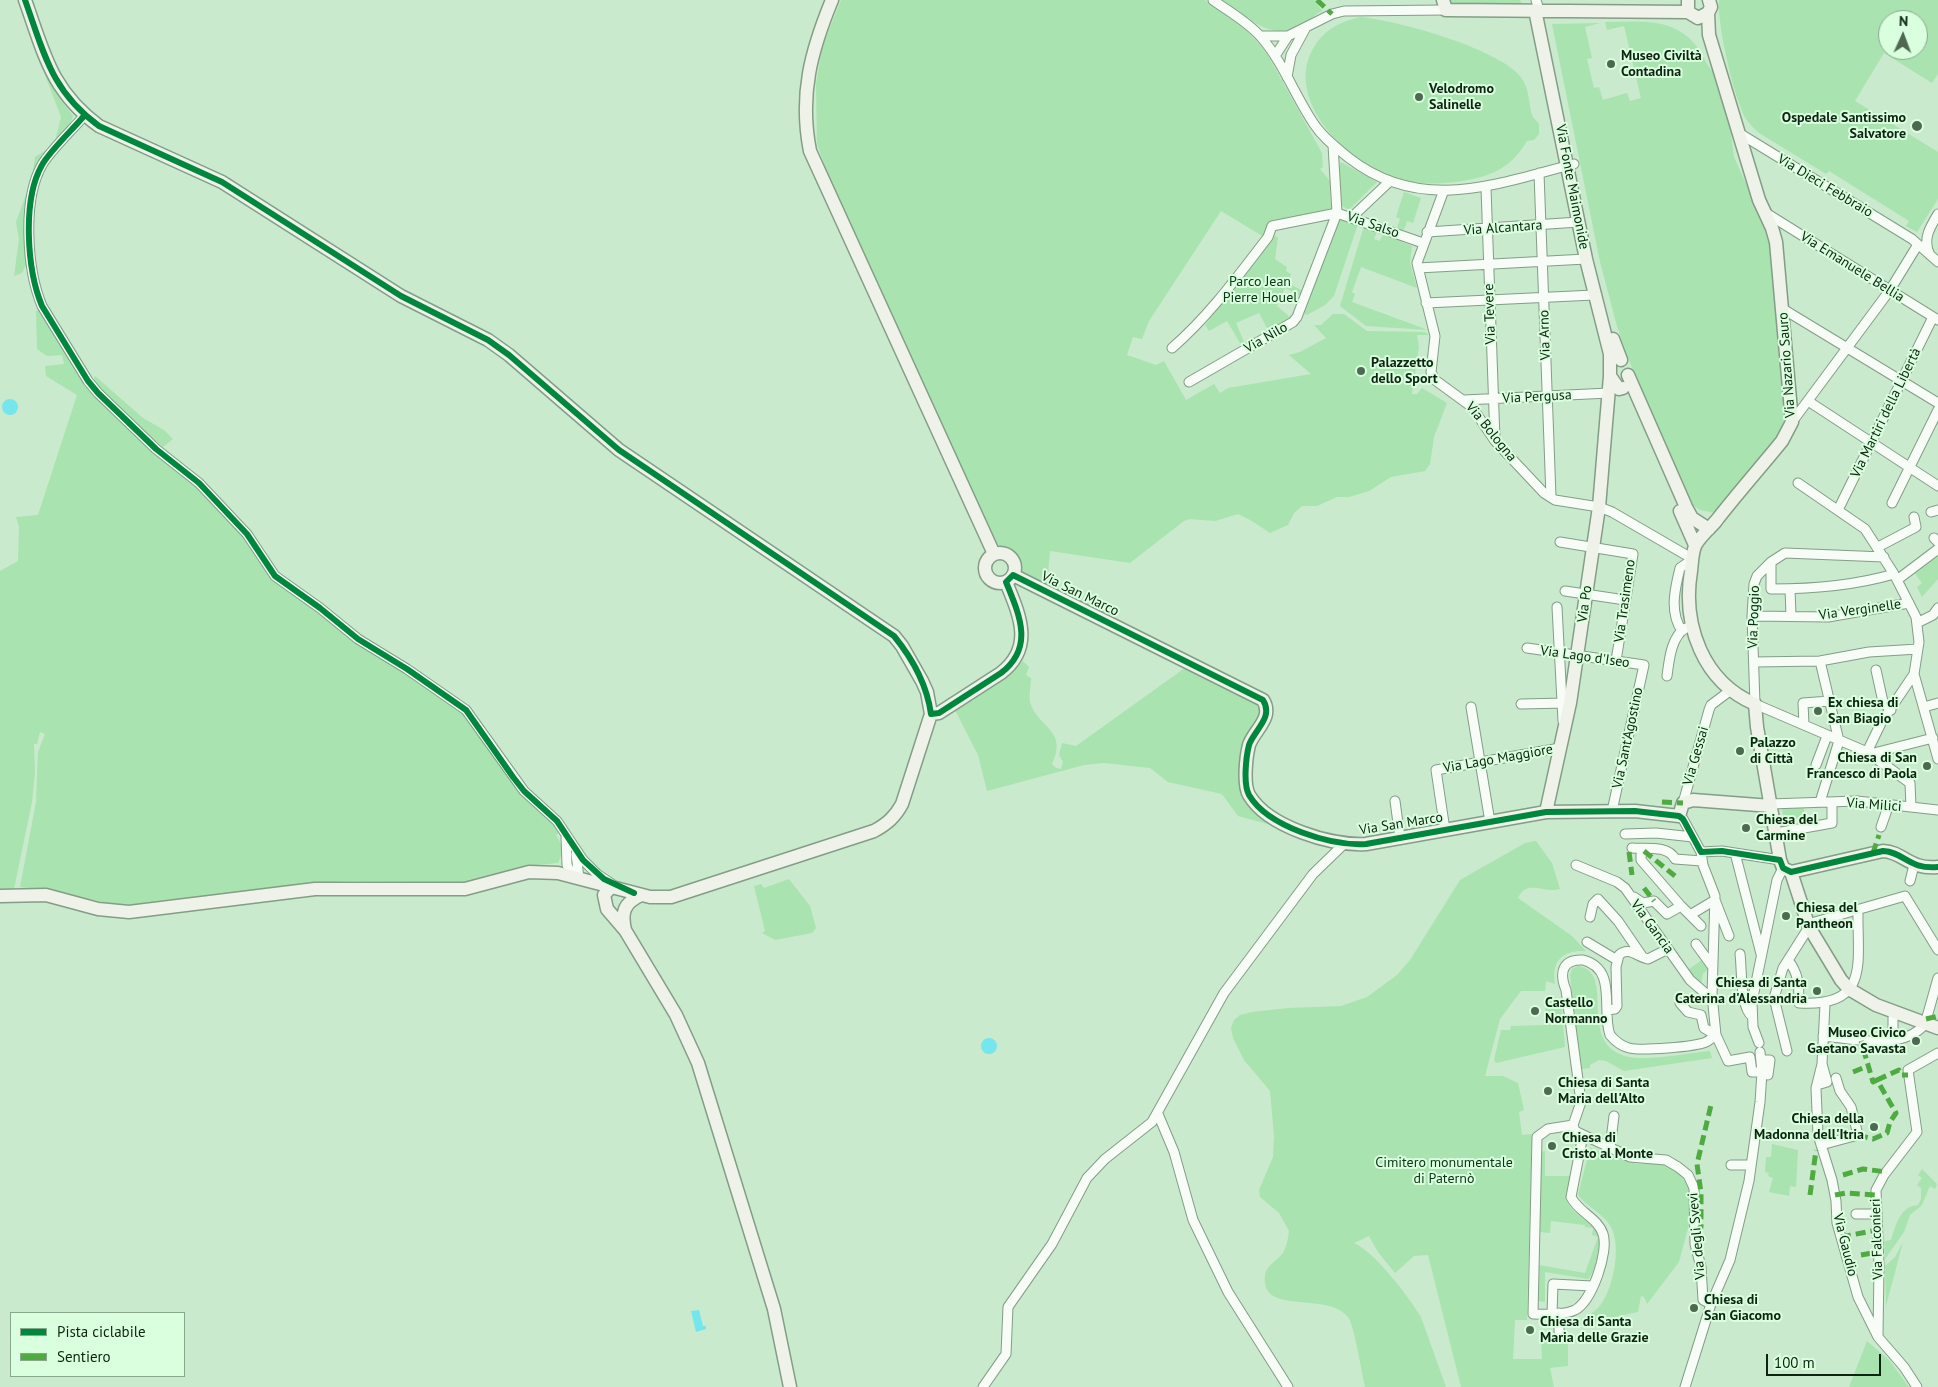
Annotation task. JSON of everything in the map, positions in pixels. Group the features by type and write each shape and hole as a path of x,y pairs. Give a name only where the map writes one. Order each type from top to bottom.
{"street":[{"path":"0,896 46,895 98,909 128,912 315,889 465,889 520,873 548,872 660,898 684,894 874,831 885,825 902,804 931,714 927,692 922,680 894,636 619,450 509,355 458,324 401,296 222,182 107,130 84,116 73,106 50,69 25,0"},
{"path":"832,0 813,48 808,74 806,125 810,151 994,554"},
{"path":"1212,0 1260,36 1275,56 1315,125 1332,145 1356,164 1389,182 1412,188 1444,190 1486,188 1571,165"},
{"path":"1260,36 1288,36 1305,29 1320,19 1344,11 1444,5 1664,10 1690,8 1703,18 1711,7 1709,0"},
{"name":"Via Fonte Maimonide","path":"1538,8 1571,165 1616,361"},
{"path":"1690,8 1709,36"},
{"path":"1708,13 1709,36"},
{"path":"1287,78 1291,55 1305,29"},
{"path":"1275,56 1288,36"},
{"name":"Via Nazario Sauro","path":"1695,545 1782,441 1792,422 1776,242 1766,213 1759,200 1709,36"},
{"path":"1275,56 1287,53 1297,42"},
{"path":"84,116 41,167 29,218 32,268 37,294 42,306 88,381 110,406 151,444 199,484 247,534 275,576 320,608 358,639 407,669 466,710 524,791 541,804 565,830 574,848 580,869 576,877"},
{"name":"Via Dieci Febbraio","path":"1739,133 1914,242 1935,260"},
{"path":"1332,145 1337,213"},
{"name":"Via Fonte Maimonide","path":"1571,165 1586,259 1594,295 1616,361"},
{"name":"Via Arno","path":"1539,173 1550,497"},
{"path":"1352,217 1389,182"},
{"name":"Via Tevere","path":"1486,188 1495,441"},
{"name":"Via Bologna","path":"1444,190 1418,257 1418,268 1435,336 1431,372 1442,387 1472,407 1495,441 1544,493 1555,500 1612,512 1693,559"},
{"name":"Via Salso","path":"1172,348 1194,328 1223,296 1268,237 1272,226 1337,213 1423,243"},
{"name":"Via Nilo","path":"1189,382 1293,322 1300,312 1337,213"},
{"name":"Via Emanuele Bellia","path":"1766,213 1936,318"},
{"path":"1792,422 1890,290 1914,242 1929,229 1938,214"},
{"name":"Via Alcantara","path":"1427,232 1580,222"},
{"path":"1929,229 1926,244 1935,260"},
{"path":"1418,268 1586,259"},
{"path":"1426,303 1594,295"},
{"path":"1783,310 1938,403"},
{"name":"Via Martiri della Libertà","path":"1838,510 1901,381 1936,318"},
{"path":"1616,361 1628,375 1692,518 1709,529"},
{"name":"Via Po","path":"1546,812 1563,734 1566,703 1577,656 1600,508 1617,390 1610,376 1616,361"},
{"path":"1617,390 1627,384 1628,375"},
{"path":"1617,390 1627,393 1695,545 1689,580 1686,629 1670,656 1667,676"},
{"name":"Via Pergusa","path":"1464,400 1617,390"},
{"path":"1808,401 1938,486"},
{"path":"1892,503 1938,410"},
{"path":"1798,483 1865,529 1884,557 1918,623 1918,649 1915,670 1881,723 1868,753"},
{"path":"1878,548 1916,527 1914,517"},
{"name":"Via Trasimeno","path":"1560,542 1633,554 1616,661"},
{"path":"1771,562 1771,589 1818,588 1895,577 1938,549"},
{"name":"Via Poggio","path":"1756,704 1752,616 1756,576 1771,562 1785,553 1884,557"},
{"path":"931,714 939,713 1001,673 1010,666 1016,656 1022,629 1010,578 1014,565 1009,556 994,554 987,560 985,573 994,582 1010,578"},
{"name":"Via San Marco","path":"1010,578 1258,696 1266,705 1266,711 1262,723 1249,745 1246,784 1250,796 1284,826 1345,844 1366,844 1546,812 1612,811 1679,816"},
{"path":"1790,589 1791,616"},
{"path":"1564,591 1625,600"},
{"name":"Via Verginelle","path":"1752,616 1828,617 1909,603"},
{"path":"1522,704 1566,703 1559,653 1557,607"},
{"path":"1918,623 1936,614"},
{"path":"1686,629 1703,656 1738,696 1880,760 1910,783 1911,807"},
{"name":"Via Lago d'Iseo","path":"1527,648 1644,665"},
{"path":"1754,662 1820,660 1869,652 1918,649"},
{"path":"1815,802 1839,741 1820,660"},
{"name":"Via Sant'Agostino","path":"1612,811 1644,665"},
{"path":"1876,670 1883,702 1890,710"},
{"path":"1915,670 1926,706 1938,759"},
{"name":"Via Gessai","path":"1683,803 1711,705 1731,690"},
{"path":"1804,725 1803,703 1830,701"},
{"path":"1926,706 1938,703"},
{"path":"1756,704 1767,805 1808,926 1841,980 1849,989 1893,1015 1932,1026"},
{"path":"1471,707 1490,822"},
{"path":"1816,765 1827,736"},
{"path":"1868,753 1934,742"},
{"name":"Via Lago Maggiore","path":"1445,830 1436,770 1560,748"},
{"path":"1729,936 1715,900 1701,852 1683,819 1679,816 1683,803 1693,800 1767,805"},
{"path":"1395,801 1400,838"},
{"name":"Via Milici","path":"1767,805 1857,801 1938,810"},
{"path":"1776,833 1832,823 1832,803"},
{"path":"1881,827 1889,804"},
{"path":"565,830 567,865 625,930 676,1016 698,1063 774,1309 790,1387"},
{"path":"1625,834 1656,833 1693,837"},
{"path":"982,1387 1006,1354 1008,1307 1052,1244 1080,1188 1096,1168 1148,1126 1158,1114 1224,993 1313,874 1345,844"},
{"path":"574,848 604,880 638,894"},
{"path":"1630,850 1643,852 1670,851 1675,859 1703,863"},
{"path":"1643,852 1641,860 1701,926"},
{"path":"1701,852 1735,853 1789,867 1873,852 1893,852 1914,865 1938,867"},
{"path":"1735,853 1762,956"},
{"path":"548,872 560,864 566,854"},
{"name":"Via Gancia","path":"1576,865 1617,882 1625,888 1646,915 1647,922 1690,980 1705,993 1712,995"},
{"path":"1910,881 1914,865"},
{"path":"1685,1387 1711,1304 1730,1260 1751,1165 1765,1073 1752,1016 1752,1002 1777,880 1789,867"},
{"path":"607,909 604,895 612,887"},
{"path":"612,887 625,930"},
{"path":"622,916 625,906 638,894"},
{"path":"1628,894 1644,903 1654,901 1667,914 1681,906"},
{"path":"1787,1051 1774,998 1777,984 1788,960 1808,926 1905,896 1938,950"},
{"path":"1590,917 1593,904 1598,899 1618,921 1644,958"},
{"path":"1690,915 1715,900"},
{"path":"1715,900 1712,995 1716,1035 1728,1061 1750,1057 1752,1072 1765,1073"},
{"path":"1788,960 1796,969 1799,1003 1825,1004 1842,996 1858,976 1859,909"},
{"path":"1587,942 1617,960"},
{"path":"1696,944 1712,966"},
{"path":"1607,1010 1615,1009 1617,1006 1617,960 1619,955 1626,951 1644,958 1654,958 1668,949"},
{"path":"1740,954 1745,1005 1748,1013 1752,1016"},
{"path":"1583,1135 1577,1174 1570,1195 1575,1205 1594,1221 1603,1233 1604,1252 1587,1299 1580,1306 1571,1311 1556,1314 1533,1314 1536,1140 1548,1129 1573,1125 1581,1102 1566,990 1561,976 1563,967 1576,959 1587,960 1600,971 1606,982 1610,1035 1620,1044 1630,1048 1648,1049 1698,1044 1706,1042 1716,1035"},
{"path":"1932,1026 1937,982"},
{"path":"1680,1003 1688,1012 1701,1015 1704,1028 1716,1035"},
{"path":"1825,1004 1827,1036 1878,1043 1932,1026"},
{"path":"1891,1040 1893,1015"},
{"name":"Via Gaudio","path":"1827,1036 1822,1064 1827,1082 1817,1086 1818,1135 1820,1148 1835,1195 1837,1223 1862,1307 1878,1337 1917,1387"},
{"name":"Via Falconieri","path":"1878,1337 1876,1190 1884,1175 1917,1132 1908,1070 1938,1053"},
{"path":"1820,1148 1858,1135 1851,1107 1840,1092 1836,1078"},
{"path":"1158,1114 1174,1152 1193,1220 1228,1292 1288,1387"},
{"path":"1610,1148 1614,1116"},
{"name":"Via degli Svevi","path":"1573,1125 1575,1131 1630,1157 1666,1160 1688,1175 1694,1188 1695,1244 1701,1267 1703,1300 1711,1304"},
{"path":"1731,1165 1751,1165"},
{"path":"1856,1214 1876,1214"},
{"path":"1559,1331 1553,1284 1592,1286"},
{"path":"1862,1307 1878,1305"}],"green space":[{"path":"841,0 1205,0 1240,26 1256,40 1269,57 1322,153 1323,167 1320,169 1330,181 1331,211 1269,222 1264,237 1221,211 1149,321 1142,339 1133,337 1127,355 1156,365 1164,361 1186,400 1214,384 1220,393 1228,388 1311,374 1289,355 1300,352 1326,338 1314,325 1321,325 1333,314 1344,314 1367,331 1425,332 1429,335 1417,335 1419,347 1412,394 1417,394 1422,388 1447,403 1434,437 1430,464 1425,471 1391,477 1369,491 1349,497 1337,497 1317,506 1302,506 1294,513 1288,525 1270,533 1238,514 1215,521 1190,519 1184,521 1130,563 1050,551 1047,586 1024,574 1015,554 997,544 827,172 817,144 816,84 822,47"},
{"path":"1223,0 1315,0 1322,11 1294,29 1272,30 1252,21"},
{"path":"1448,0 1520,0 1522,4 1449,3"},
{"path":"1719,0 1938,0 1938,74 1932,83 1895,60 1928,60 1928,10 1878,10 1878,60 1880,60 1855,101 1938,152 1938,199 1917,232 1906,226 1909,221 1829,171 1826,174 1759,133 1752,126 1746,119 1736,95 1721,26"},
{"name":"Velodromo Salinelle","path":"1360,17 1376,19 1445,37 1490,55 1508,66 1520,76 1526,86 1532,115 1539,124 1539,134 1534,140 1527,141 1514,158 1500,169 1483,176 1462,181 1443,183 1413,182 1394,178 1367,165 1335,139 1322,122 1312,104 1306,85 1307,66 1318,41 1334,27"},
{"path":"1605,22 1650,22 1661,24 1681,32 1697,47 1714,73 1729,119 1734,157 1770,237 1785,408 1784,422 1779,436 1715,513 1700,510 1693,505 1630,363 1617,326 1600,262 1552,24 1600,23 1585,27 1592,58 1587,59 1594,88 1599,87 1603,100 1627,93 1630,101 1641,98 1624,26 1607,30"},
{"path":"47,74 56,93 73,116 70,126 39,164 25,213 28,261 22,273 14,276 19,239 16,222 32,178 35,157 54,145 61,117 45,75"},
{"path":"1341,162 1377,182 1349,210 1342,206 1339,190 1338,173"},
{"path":"1404,192 1421,198 1413,223 1407,221 1404,230 1397,228 1400,219 1396,217"},
{"path":"1339,218 1358,224 1334,296 1325,305 1307,315 1304,314"},
{"path":"1364,226 1377,232 1374,239 1380,241 1383,234 1412,246 1410,263 1417,288 1361,267 1352,292 1355,294 1352,302 1428,330 1366,326 1340,306"},
{"name":"Parco Jean Pierre Houel","path":"1275,236 1278,237 1275,259 1287,267 1286,271 1291,274 1288,283 1303,291 1301,296 1285,288 1277,306 1291,318 1268,330 1259,313 1236,323 1244,342 1240,343 1227,321 1209,331 1205,325"},
{"path":"40,310 92,393 107,409 195,482 246,536 274,579 464,711 556,825 559,833 556,835 562,849 558,863 529,866 467,882 350,881 294,885 126,907 47,890 20,887 36,802 38,752 45,734 40,732 37,744 34,744 35,773 32,802 14,889 0,890 0,571 18,561 19,527 16,517 38,515 77,395 46,376 45,366 64,364 62,355 47,356 37,349 36,311"},
{"path":"95,376 143,418 164,430 173,439 163,447 125,415 92,383"},
{"path":"1938,553 1938,579 1922,597 1917,587 1922,583 1913,571"},
{"path":"1023,661 1029,667 1026,675 1031,678 1031,705 1035,713 1055,737 1057,744 1056,753 1052,764 1056,768 1061,769 1063,762 1059,755 1062,743 1076,746 1189,665 1259,705 1261,712 1240,785 1243,799 1275,826 1238,816 1222,794 1168,782 1150,768 1104,763 1084,765 987,791 978,755 955,710 1000,682"},
{"path":"1804,807 1804,818 1784,820 1782,809"},
{"name":"Cimitero monumentale di Paternò","path":"1536,841 1552,863 1560,889 1526,889 1518,898 1572,936 1586,951 1571,952 1560,958 1555,969 1555,984 1546,981 1545,991 1521,991 1500,1019 1485,1076 1503,1076 1518,1083 1524,1110 1519,1112 1522,1135 1532,1134 1527,1320 1515,1320 1513,1359 1542,1359 1541,1334 1568,1335 1568,1366 1550,1368 1554,1387 1461,1387 1428,1255 1414,1256 1395,1273 1378,1252 1369,1236 1354,1243 1363,1248 1381,1265 1400,1287 1421,1317 1446,1387 1365,1387 1355,1339 1348,1317 1338,1309 1326,1305 1284,1300 1273,1296 1266,1288 1266,1272 1283,1253 1289,1231 1279,1213 1260,1197 1259,1190 1273,1157 1274,1136 1270,1091 1244,1060 1233,1038 1231,1028 1234,1020 1240,1015 1252,1012 1288,1008 1341,1006 1367,997 1397,975 1410,960 1460,880 1525,843"},
{"path":"789,879 810,906 816,928 812,933 775,940 762,933 765,931 754,886 761,884 764,888"},
{"path":"1703,959 1707,964 1707,970 1703,974 1701,984 1688,970"},
{"path":"1578,966 1589,971 1595,981 1599,1025 1603,1039 1613,1050 1629,1057 1637,1058 1710,1051 1712,1058 1624,1071 1606,1061 1599,1060 1590,1065 1590,1068 1581,1069 1570,975 1572,969"},
{"path":"1546,996 1558,998 1561,1001 1565,1047 1496,1063 1494,1060 1501,1030 1510,1030 1511,1026 1545,1025"},
{"path":"1772,1144 1798,1150 1796,1187 1790,1186 1789,1196 1769,1192 1773,1178 1768,1176 1769,1173 1765,1172 1766,1157 1771,1157"},
{"path":"1590,1148 1637,1164 1664,1163 1681,1175 1690,1190 1691,1217 1679,1262 1647,1304 1644,1297 1641,1296 1638,1312 1564,1328 1586,1317 1598,1308 1612,1281 1616,1257 1614,1236 1608,1222 1578,1195"},
{"path":"1545,1151 1545,1176 1572,1176 1566,1200 1577,1214 1594,1228 1598,1235 1600,1243 1596,1264 1588,1279 1545,1272 1545,1302 1538,1301 1539,1265 1585,1273 1598,1237 1592,1235 1593,1228 1585,1227 1585,1225 1551,1221 1550,1233 1540,1232 1540,1152"},
{"path":"1922,1169 1937,1184 1935,1189 1930,1186 1922,1205 1910,1215 1904,1232 1885,1259 1884,1241 1891,1240 1900,1217 1907,1209 1918,1205 1921,1199 1921,1188 1917,1185 1922,1178 1918,1175"},
{"path":"1903,1242 1886,1306 1885,1266 1895,1257"},
{"path":"1867,1341 1889,1360 1909,1387 1849,1387"}],"water":[{"path":"10,399 18,407 10,415 2,407"},
{"path":"986,1038 992,1038 997,1043 995,1052 986,1054 981,1049 981,1043"},
{"path":"699,1310 703,1326 706,1326 706,1329 696,1332 691,1311"}],"marked path":[{"path":"1317,0 1332,14"},
{"path":"1662,802 1683,803"},
{"path":"1873,853 1879,835"},
{"path":"1644,851 1675,876"},
{"path":"1629,852 1632,875"},
{"path":"1644,888 1654,901"},
{"path":"1926,1019 1938,1016"},
{"path":"1858,1135 1873,1139 1887,1133 1890,1122 1896,1113 1877,1080 1873,1082 1861,1041"},
{"path":"1853,1072 1868,1066"},
{"path":"1877,1080 1899,1070 1902,1075 1908,1075"},
{"path":"1695,1231 1701,1227 1701,1193 1697,1164 1711,1105"},
{"path":"1810,1195 1816,1150"},
{"path":"1843,1175 1863,1169 1887,1172"},
{"path":"1835,1195 1846,1193 1875,1195"},
{"path":"1841,1237 1877,1230"},
{"path":"1861,1255 1878,1252"}],"cycle path":[{"path":"25,0 51,70 70,99 99,126 222,182 401,296 488,340 509,355 619,450 894,636 918,672 931,714 939,713 1001,673 1012,663 1021,641 1019,618 1006,582 1013,575 1263,700 1266,706 1265,718 1251,739 1247,756 1246,778 1249,795 1270,816 1285,825 1319,838 1336,842 1366,844 1546,812 1635,811 1679,816 1683,819 1701,852 1722,851 1780,860 1783,868 1791,872 1883,851 1896,854 1913,864 1938,867"},
{"path":"84,116 55,147 42,165 31,197 29,235 33,274 42,306 88,381 156,449 199,483 247,534 275,576 320,608 358,639 407,669 466,710 513,777 524,791 557,821 583,860 604,879 634,893"}],"place":[{"name":"Museo Civiltà Contadina","path":"1611,64"},
{"name":"Velodromo Salinelle","path":"1419,97"},
{"name":"Ospedale Santissimo Salvatore","path":"1917,126"},
{"name":"Palazzetto dello Sport","path":"1361,371"},
{"name":"Ex chiesa di San Biagio","path":"1818,711"},
{"name":"Palazzo di Città","path":"1740,751"},
{"name":"Chiesa di San Francesco di Paola","path":"1927,766"},
{"name":"Chiesa del Carmine","path":"1746,828"},
{"name":"Chiesa del Pantheon","path":"1786,916"},
{"name":"Chiesa di Santa Caterina d'Alessandria","path":"1817,991"},
{"name":"Castello Normanno","path":"1535,1011"},
{"name":"Museo Civico Gaetano Savasta","path":"1916,1041"},
{"name":"Chiesa di Santa Maria dell'Alto","path":"1548,1091"},
{"name":"Chiesa della Madonna dell'Itria","path":"1874,1127"},
{"name":"Chiesa di Cristo al Monte","path":"1552,1146"},
{"name":"Chiesa di San Giacomo","path":"1694,1308"},
{"name":"Chiesa di Santa Maria delle Grazie","path":"1530,1330"}]}
